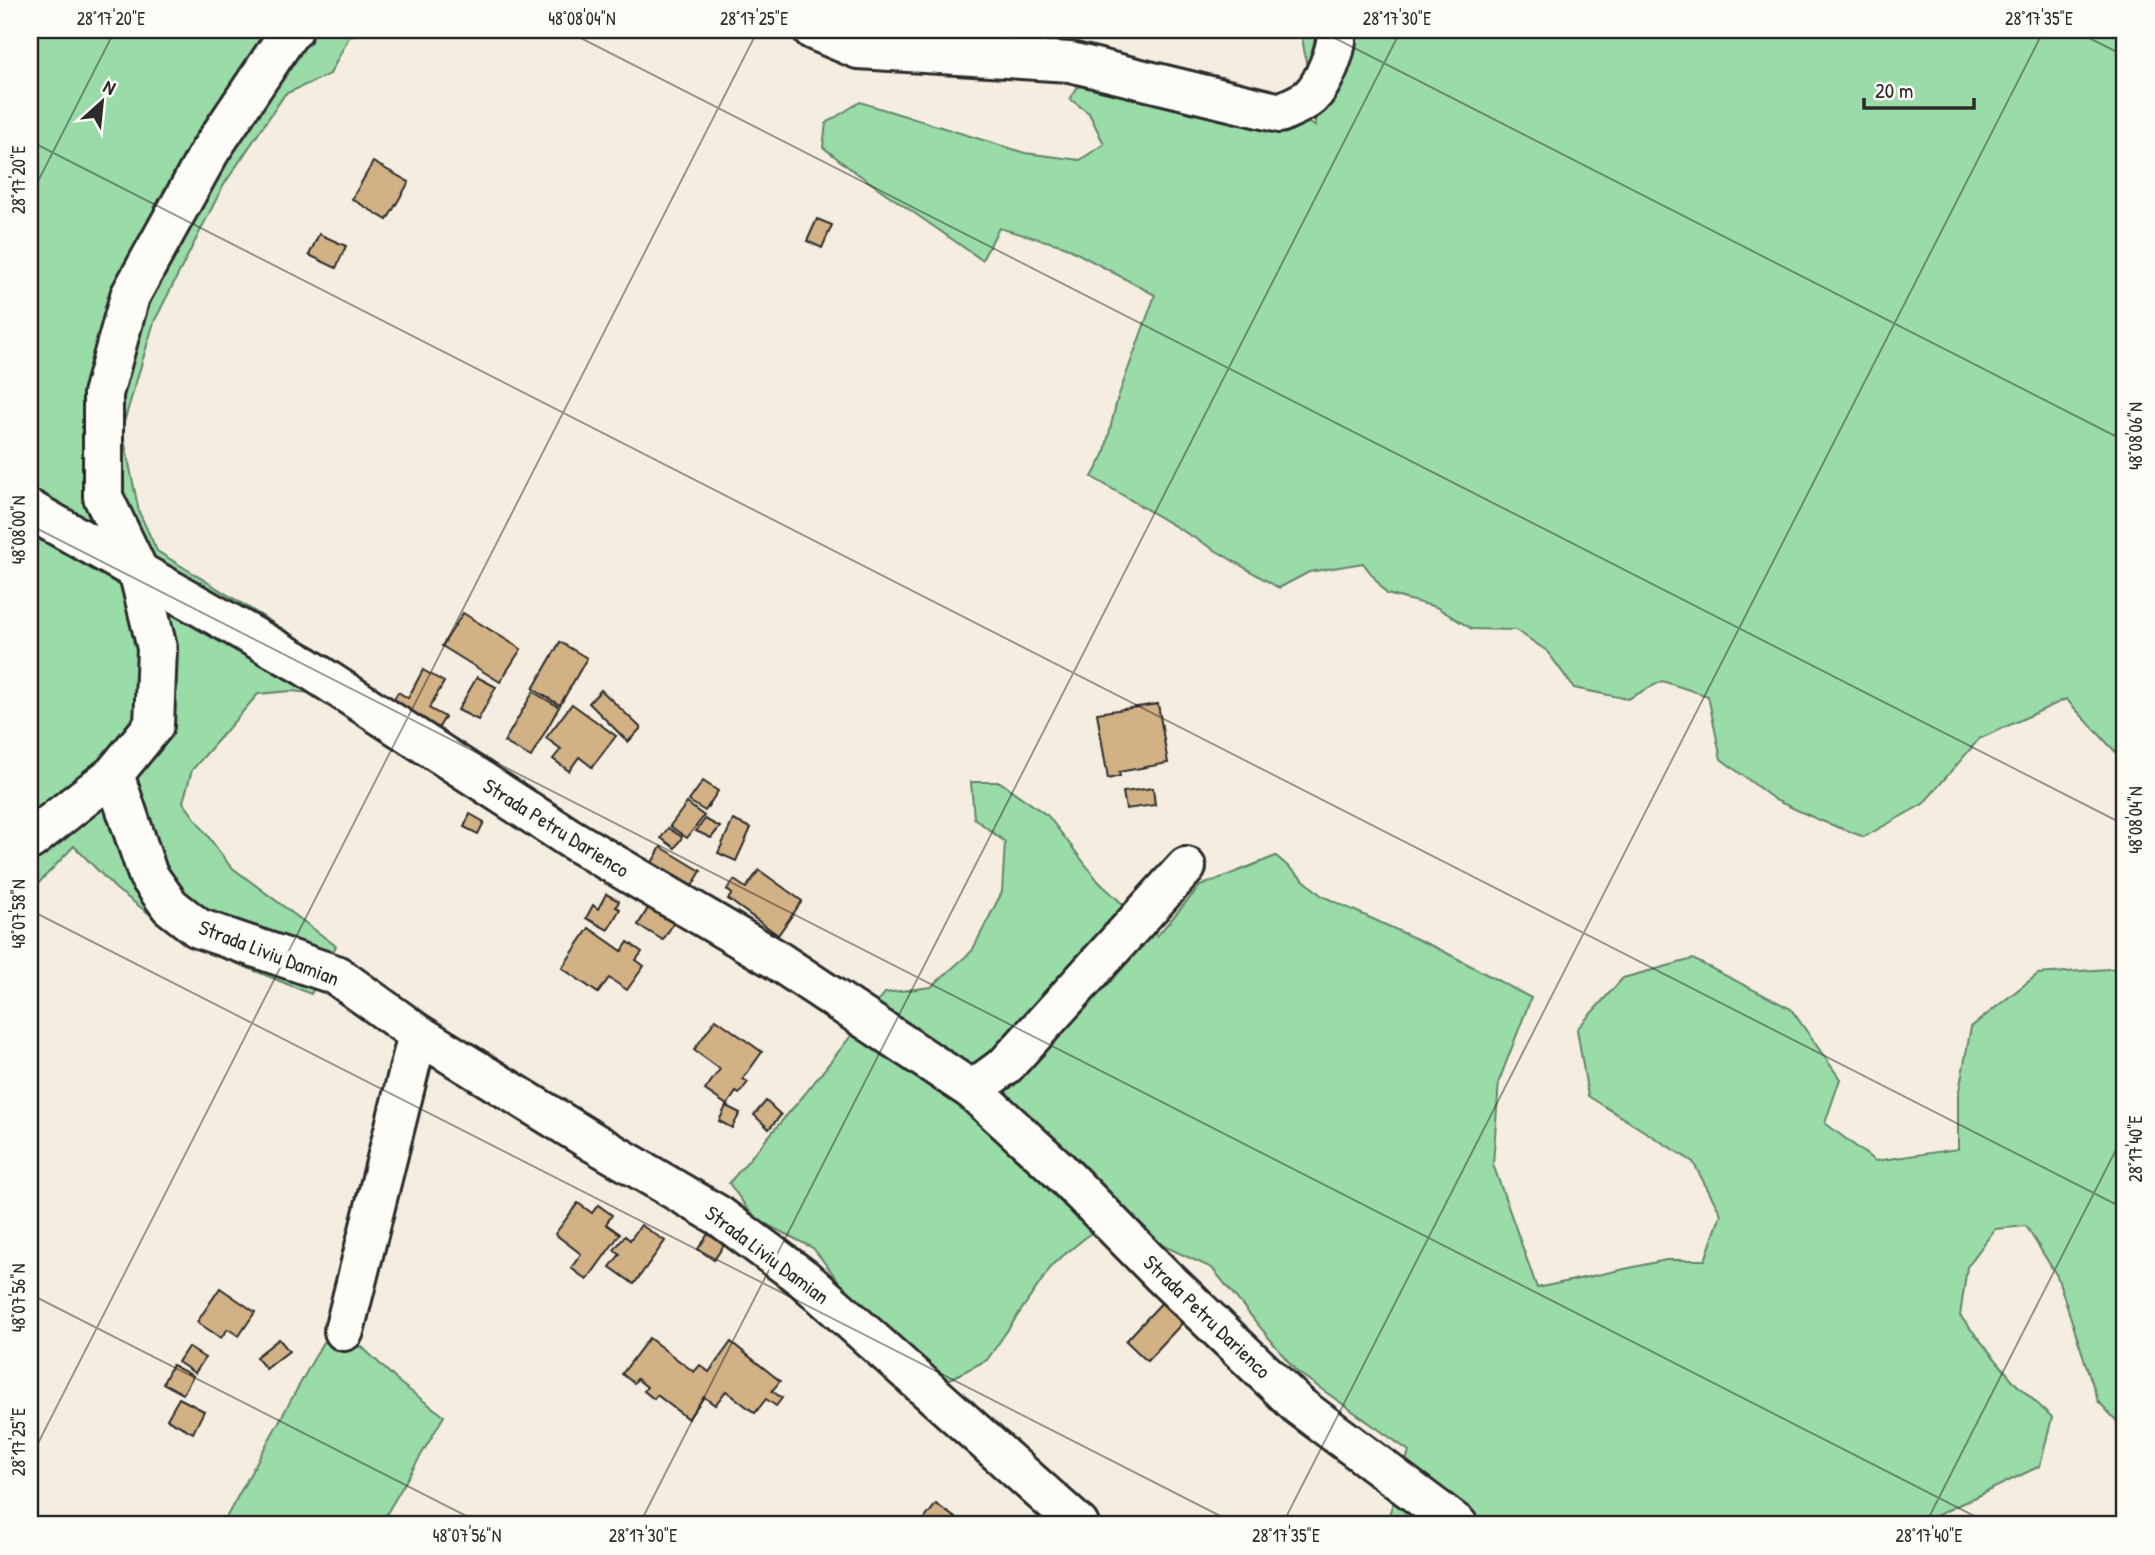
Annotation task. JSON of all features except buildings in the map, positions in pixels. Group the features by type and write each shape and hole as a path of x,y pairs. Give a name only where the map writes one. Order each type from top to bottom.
{"street":[{"path":"30,840 114,774 154,725 157,649 138,570 103,497 103,394 130,296 210,151 293,30"},
{"path":"813,30 858,49 1070,62 1280,113 1310,96 1329,68 1337,37 1336,30"},
{"name":"Strada Petru Darienco","path":"30,510 305,666 571,839 772,957 972,1090 1058,1169 1161,1274 1299,1406 1458,1525"},
{"name":"Strada Liviu Damian","path":"114,774 148,875 170,906 198,928 335,975 418,1034 718,1215 803,1278 1079,1525"},
{"path":"972,1090 1006,1065 1186,867"},
{"path":"344,1331 418,1034"}],"green space":[{"path":"30,30 369,30 349,37 330,74 285,94 223,186 154,322 122,429 139,512 157,551 317,650 310,693 291,691 258,694 192,770 183,802 230,866 336,946 311,994 190,944 116,889 74,846 30,892"},
{"path":"1301,30 2125,30 2125,762 2066,699 1979,739 1923,804 1864,837 1775,800 1721,759 1708,696 1662,681 1628,699 1574,688 1547,651 1516,630 1472,629 1436,607 1387,594 1363,563 1309,572 1279,588 1092,477 1104,455 1117,400 1155,295 1064,246 999,228 982,260 823,147 826,123 860,102 1025,153 1080,160 1104,144 1089,113 1070,99 1077,88 1093,79 1307,121 1316,127"},
{"path":"971,782 1000,782 1048,816 1099,882 1157,936 1200,886 1276,856 1322,896 1443,951 1531,998 1499,1081 1493,1164 1537,1288 1666,1260 1705,1260 1721,1214 1693,1162 1588,1096 1577,1029 1623,978 1693,959 1791,1009 1840,1079 1825,1123 1875,1161 1958,1149 1958,1096 1971,1027 2038,974 2123,968 2125,965 2125,1430 2098,1401 2057,1276 2026,1226 1995,1229 1967,1267 1960,1316 2015,1383 2052,1417 2040,1466 1917,1525 1386,1525 1409,1451 1296,1371 1212,1268 1107,1220 1053,1264 987,1360 946,1381 865,1315 813,1248 754,1218 729,1183 804,1095 885,993 931,987 972,951 1002,892 1005,842 974,818"},
{"path":"323,1342 362,1347 401,1384 444,1416 380,1525 222,1525"}]}
